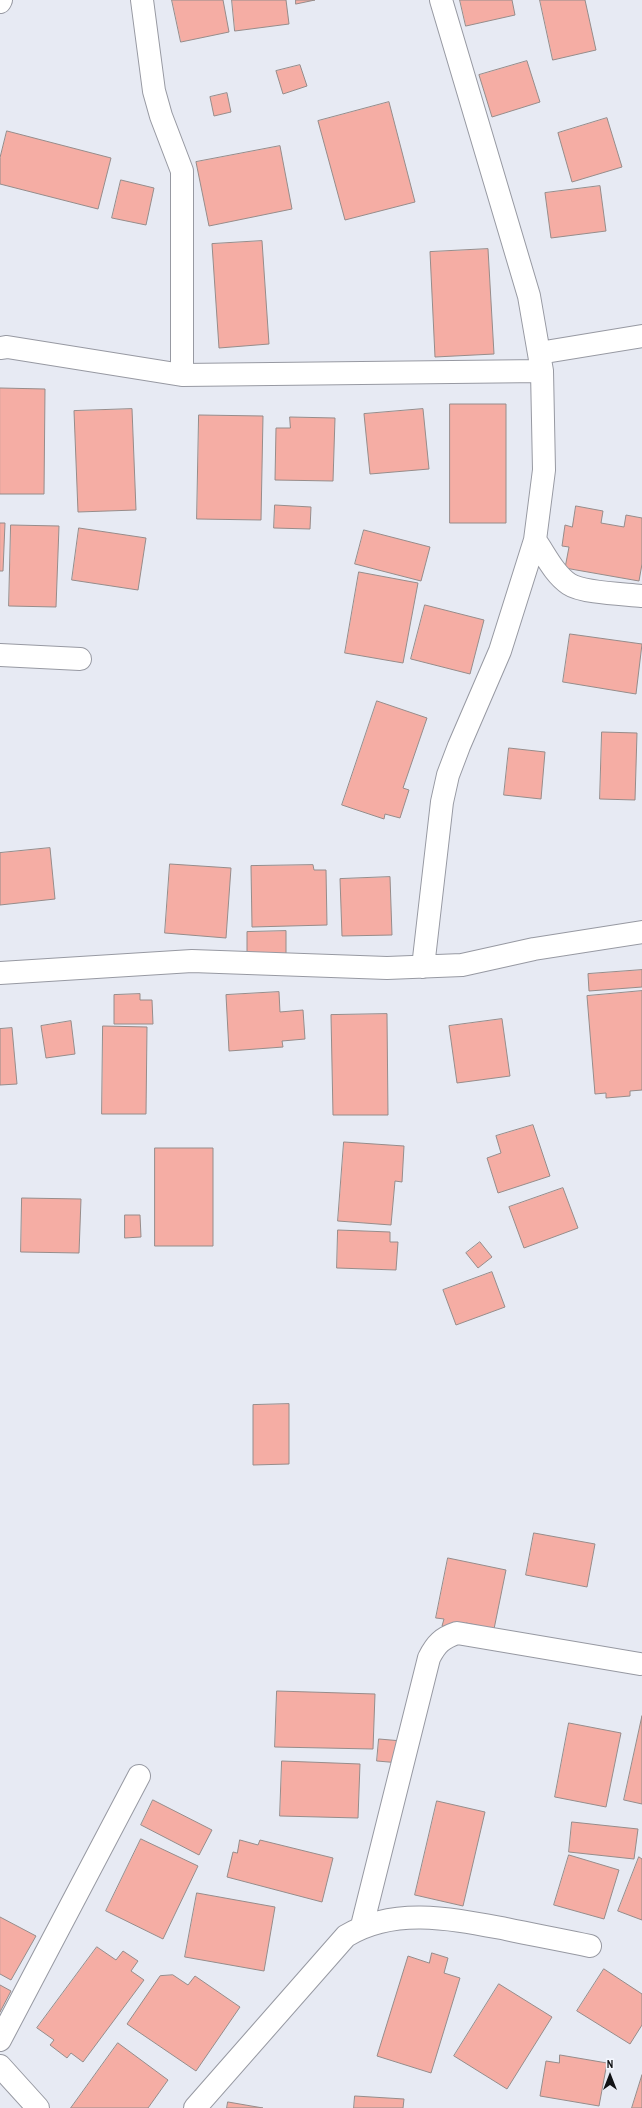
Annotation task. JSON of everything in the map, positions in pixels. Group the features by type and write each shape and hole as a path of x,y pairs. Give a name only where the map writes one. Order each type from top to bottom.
{"street":[{"path":"142,0 154,91 161,116 182,171 182,375"},
{"path":"422,967 442,802 448,775 500,651 535,540 544,470 540,362 529,296 441,0"},
{"path":"0,348 7,347 182,375 540,362 642,336"},
{"path":"535,540 560,577 570,585 582,589 642,596"},
{"path":"0,655 80,659"},
{"path":"0,973 192,961 387,968 462,965 534,949 642,932"},
{"path":"362,1926 434,1647 444,1638 457,1633 640,1664"},
{"path":"0,2040 139,1776"},
{"path":"195,2108 346,1936 362,1926 380,1921 406,1918 450,1918 590,1946"},
{"path":"0,2066 38,2108"}],"building":[{"path":"172,0 223,0 229,32 181,42"},
{"path":"232,0 286,0 289,24 235,31"},
{"path":"296,0 315,0 296,4"},
{"path":"460,0 512,0 515,15 466,26"},
{"path":"540,0 585,0 596,50 553,60"},
{"path":"527,61 540,102 492,117 479,75"},
{"path":"300,65 307,86 283,94 276,71"},
{"path":"227,93 231,112 214,116 210,97"},
{"path":"389,102 415,202 345,220 318,121"},
{"path":"607,118 622,167 572,182 558,133"},
{"path":"7,131 111,158 98,209 0,184 0,158"},
{"path":"280,146 292,209 209,226 196,162"},
{"path":"121,180 154,188 146,225 112,218"},
{"path":"600,186 606,231 551,238 545,193"},
{"path":"262,241 269,344 219,348 212,244"},
{"path":"488,249 494,354 435,357 430,252"},
{"path":"0,388 45,389 44,494 0,494"},
{"path":"450,404 506,404 506,523 450,523"},
{"path":"132,409 136,510 78,512 74,411"},
{"path":"423,409 429,469 370,474 364,414"},
{"path":"199,415 263,416 261,520 197,519"},
{"path":"290,417 335,418 333,481 275,480 276,428 290,428"},
{"path":"275,505 311,507 310,529 274,528"},
{"path":"576,506 603,511 601,523 624,527 626,515 642,518 642,564 639,581 565,568 569,547 562,546 565,525 572,527"},
{"path":"0,523 5,523 3,571 0,571"},
{"path":"11,525 59,526 56,607 9,606"},
{"path":"79,528 146,538 138,590 72,580"},
{"path":"364,530 430,547 421,581 355,564"},
{"path":"359,572 418,583 403,663 345,653"},
{"path":"425,605 484,620 470,674 411,659"},
{"path":"570,634 642,644 636,694 563,682"},
{"path":"377,701 427,718 403,788 409,790 400,818 385,814 384,819 342,805"},
{"path":"602,732 637,733 635,800 600,799"},
{"path":"509,748 545,752 541,799 504,795"},
{"path":"50,848 55,899 0,905 0,853"},
{"path":"170,864 231,868 226,938 165,933"},
{"path":"313,865 314,870 326,870 327,925 252,927 251,866"},
{"path":"390,877 392,935 342,936 340,879"},
{"path":"286,931 286,955 247,955 247,932"},
{"path":"642,970 642,987 589,991 588,974"},
{"path":"642,991 642,1090 630,1091 630,1096 606,1098 606,1093 595,1094 587,996"},
{"path":"279,992 280,1012 303,1010 305,1039 282,1041 283,1047 229,1051 226,995"},
{"path":"140,994 140,1000 152,1000 153,1024 114,1024 114,995"},
{"path":"387,1014 388,1115 333,1115 331,1015"},
{"path":"502,1019 510,1076 457,1083 449,1026"},
{"path":"71,1021 75,1054 46,1058 41,1026"},
{"path":"103,1026 147,1027 146,1114 102,1114"},
{"path":"12,1028 17,1084 0,1085 0,1029"},
{"path":"533,1125 550,1176 498,1193 487,1158 501,1153 496,1136"},
{"path":"344,1142 404,1146 402,1182 395,1181 391,1225 338,1221"},
{"path":"155,1148 213,1148 213,1246 155,1246"},
{"path":"563,1188 578,1228 524,1248 509,1207"},
{"path":"22,1198 81,1199 79,1253 21,1252"},
{"path":"125,1215 140,1215 141,1237 125,1238"},
{"path":"338,1230 390,1232 390,1242 398,1242 396,1270 337,1268"},
{"path":"480,1242 492,1257 478,1268 466,1253"},
{"path":"492,1272 505,1307 456,1325 443,1290"},
{"path":"289,1404 289,1464 253,1465 253,1405"},
{"path":"534,1533 595,1544 587,1587 526,1575"},
{"path":"448,1558 506,1570 494,1629 466,1623 465,1630 442,1626 444,1619 436,1618"},
{"path":"277,1691 375,1694 373,1749 275,1747"},
{"path":"642,1716 642,1804 624,1800"},
{"path":"569,1723 621,1733 606,1807 555,1797"},
{"path":"379,1739 402,1741 400,1763 377,1761"},
{"path":"282,1761 360,1764 358,1818 280,1816"},
{"path":"153,1800 212,1830 199,1855 141,1825"},
{"path":"437,1801 485,1812 463,1906 415,1895"},
{"path":"572,1822 638,1829 634,1859 569,1852"},
{"path":"141,1839 198,1866 163,1939 106,1911"},
{"path":"240,1840 258,1845 260,1840 333,1858 322,1902 227,1877 233,1852 237,1853"},
{"path":"569,1855 619,1870 604,1919 554,1905"},
{"path":"639,1857 642,1859 642,1920 618,1911"},
{"path":"197,1893 275,1907 264,1971 185,1957"},
{"path":"0,1917 36,1936 11,1980 0,1974"},
{"path":"97,1947 116,1960 123,1951 138,1961 131,1971 144,1980 83,2062 71,2053 67,2058 50,2045 54,2040 37,2028"},
{"path":"432,1953 448,1958 444,1973 460,1978 431,2073 377,2056 408,1956 429,1963"},
{"path":"604,1969 642,1994 642,2025 630,2044 577,2011"},
{"path":"173,1975 188,1985 195,1976 240,2007 196,2071 127,2024 160,1976"},
{"path":"499,1984 552,2017 507,2089 454,2056"},
{"path":"0,1985 11,1991 0,2012"},
{"path":"118,2043 168,2080 148,2108 71,2108"},
{"path":"560,2055 607,2063 599,2106 540,2096 546,2061 559,2063"},
{"path":"642,2075 642,2108 632,2108"},
{"path":"355,2096 404,2099 403,2108 354,2108"},
{"path":"228,2102 263,2108 227,2108"}]}
